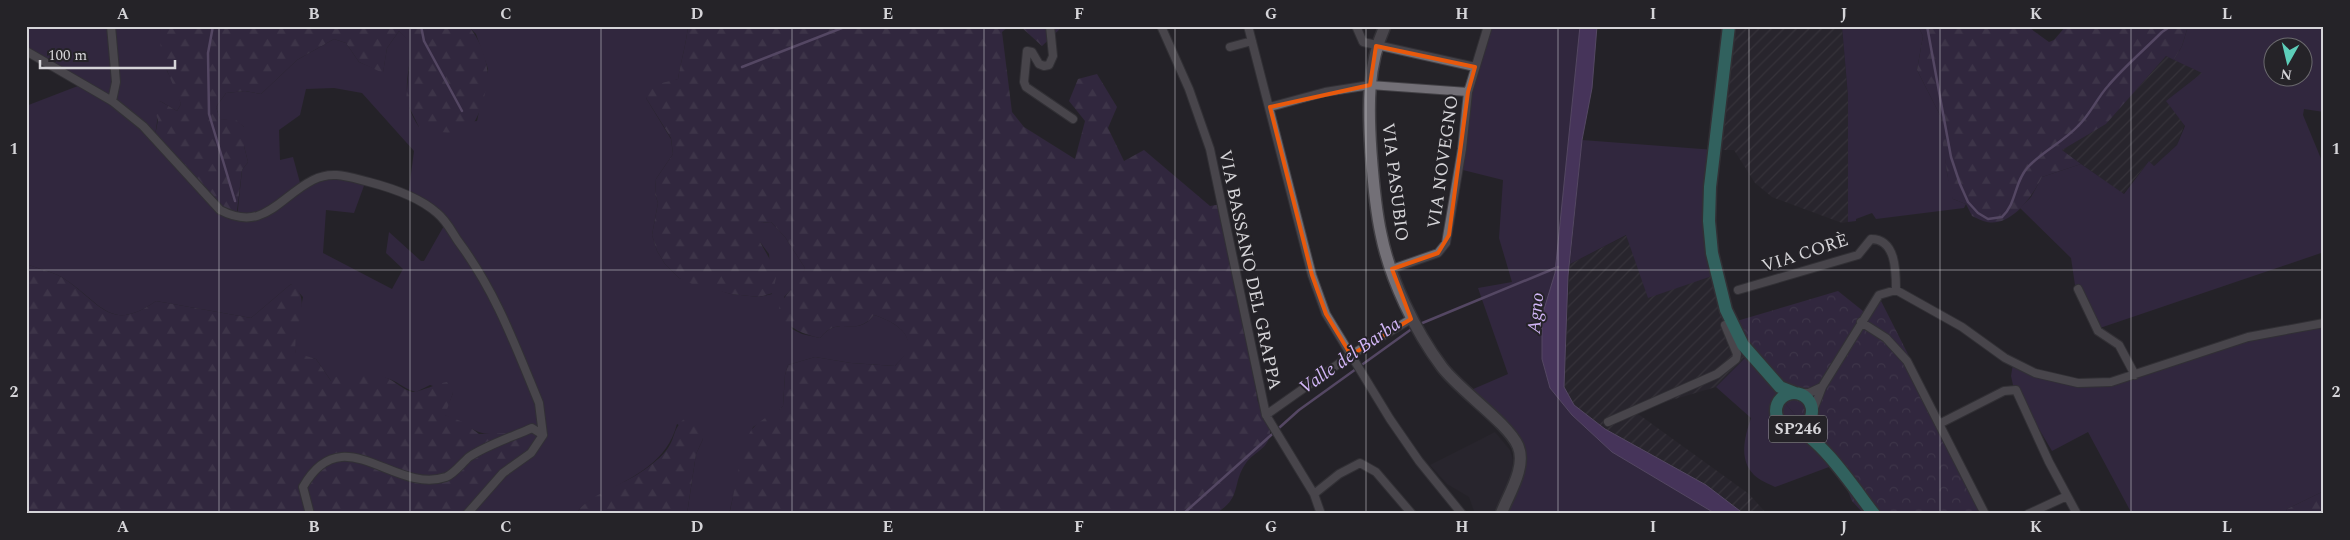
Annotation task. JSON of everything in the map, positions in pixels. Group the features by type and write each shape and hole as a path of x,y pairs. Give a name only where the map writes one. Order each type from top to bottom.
{"main road":[{"name":"VIA PASUBIO","path":"1386,26 1376,46 1370,85 1370,130 1377,212 1381,235 1414,325 1457,386 1499,424 1518,445 1520,454 1519,469 1501,514"},
{"path":"1729,26 1710,188 1709,221 1715,269 1731,323 1776,395 1776,406"},
{"path":"1752,358 1780,387 1796,393"},
{"name":"SP246","path":"1831,459 1812,428 1807,398 1796,393 1783,396 1776,406 1778,422 1786,428 1796,429 1809,436 1831,459 1874,514"},
{"name":"SP246","path":"1796,429 1802,427 1811,416"}],"street":[{"path":"111,26 116,82 112,101"},
{"path":"1050,26 1053,56 1049,65 1039,64 1032,52 1027,50 1024,82 1030,92 1073,119"},
{"name":"VIA BASSANO DEL GRAPPA","path":"1161,26 1189,89 1210,149 1263,409 1266,415 1353,357 1414,325"},
{"path":"1248,26 1270,107 1271,122 1312,275 1326,314 1419,461 1462,514"},
{"path":"1356,26 1363,42 1475,67"},
{"name":"VIA NOVEGNO","path":"1392,269 1438,253 1446,243 1460,158 1468,92 1488,26"},
{"path":"1230,47 1252,41"},
{"path":"26,51 112,101 143,126 220,210 236,218 251,218 268,213 311,181 322,176 336,174 404,193 438,214 476,265 495,298 539,403 543,435 531,453 503,473 467,514"},
{"path":"1270,107 1325,92 1370,85 1468,92"},
{"name":"VIA CORÈ","path":"1738,290 1858,254 1871,239 1879,239 1888,247 1895,263 1896,290"},
{"path":"2078,289 2098,331 2119,345 2132,365 2135,375"},
{"path":"1811,416 1822,387 1879,295 1896,290 1962,327 2005,358 2035,373 2058,380 2095,384 2135,375 2248,337 2324,323"},
{"path":"1861,322 1886,338 1906,361 1985,514"},
{"path":"1608,422 1708,378 1736,359 1737,354 1725,325 1731,323"},
{"path":"1796,393 1809,393 1822,387"},
{"path":"1939,424 2004,391 2016,390 2077,514"},
{"path":"1266,415 1314,494 1322,514"},
{"path":"310,514 303,487 312,472 327,459 345,456 379,464 414,480 447,477 470,456 512,436 532,428 543,435"},
{"path":"1314,494 1339,474 1360,463 1376,472 1412,514"},
{"path":"2028,514 2067,496"}],"highlighted area":[{"path":"1376,46 1475,67 1468,92 1449,235 1438,253 1392,269 1411,319 1351,355 1326,314 1312,275 1270,107 1370,85"}],"shaded area":[{"path":"1580,26 1597,26 1592,88 1582,140 1568,276 1564,387 1574,405 1605,429 1706,485 1744,514 1716,514 1612,452 1572,415 1550,388 1542,359 1542,316 1555,273"},
{"path":"1733,26 1842,26 1848,96 1848,222 1842,223 1772,197 1755,183 1734,150 1715,150"},
{"path":"2166,56 2203,73 2177,145 2154,166 2149,161 2123,194 2062,150 2106,124"},
{"path":"1627,235 1715,275 1746,357 1716,387 1634,411 1749,494 1767,514 1744,514 1706,485 1605,429 1574,405 1564,387 1570,264"},
{"path":"1495,432 1510,450 1513,460 1512,479 1498,514 1475,514 1469,497 1447,484 1430,465"}],"green space":[{"path":"26,26 160,26 167,71 176,88 181,104 177,111 160,101 155,136 237,218 242,170 248,162 244,146 244,127 236,121 220,119 216,107 226,93 245,91 261,94 297,60 334,39 346,43 359,62 383,72 387,48 399,31 412,43 407,96 409,106 419,127 477,121 488,69 476,34 468,26 688,26 678,79 665,84 646,98 671,139 673,154 656,179 655,194 658,203 652,235 657,251 665,264 679,278 731,294 759,297 772,294 769,254 760,242 759,223 771,222 785,237 805,268 802,279 784,297 792,329 802,334 820,338 834,327 861,325 874,315 894,324 905,334 908,340 906,354 895,366 851,363 815,357 788,365 785,375 783,406 774,415 753,427 742,459 729,514 687,514 696,454 703,439 677,424 666,448 658,458 639,473 589,502 576,514 472,514 490,434 473,430 444,415 453,393 430,385 416,392 386,378 370,375 331,381 316,359 296,354 294,345 303,297 291,284 251,318 156,301 128,315 117,315 98,306 62,277 26,264 26,106 83,84 26,52","holes":["334,88 362,93 414,151 408,197 428,208 445,224 424,261 421,261 389,232 386,253 403,269 392,289 323,253 326,210 354,213 365,183 337,176 321,177 302,190 293,157 280,160 279,130 300,115 306,89"]},
{"path":"160,26 468,26 478,40 485,57 488,74 487,82 480,110 468,128 449,133 419,127 406,101 411,43 399,31 387,48 383,73 359,62 346,43 334,39 297,60 261,94 245,91 226,93 216,107 220,119 236,120 244,127 244,146 248,162 242,170 236,219 225,215 155,136 158,120 154,108 160,101 177,111 181,104 161,56"},
{"path":"688,26 1009,26 1002,32 1012,112 1024,127 1075,159 1085,121 1069,101 1078,79 1097,74 1117,107 1108,128 1124,161 1144,150 1210,206 1222,204 1228,226 1228,251 1258,382 1257,398 1268,421 1270,430 1268,441 1246,463 1229,503 1214,514 729,514 745,443 749,433 757,424 783,406 785,375 788,365 815,357 851,363 895,366 905,354 908,346 905,334 900,328 874,315 867,322 860,325 834,327 820,338 808,335 783,321 778,316 781,303 798,281 805,268 785,237 771,222 760,223 760,242 777,272 773,293 759,297 731,294 692,284 679,278 665,264 657,251 652,235 658,203 655,194 656,179 673,154 671,138 646,98 650,86 678,79"},
{"path":"1020,26 1063,26 1042,46"},
{"path":"1489,26 1580,26 1555,273 1542,316 1542,359 1550,388 1572,415 1612,452 1716,514 1500,514 1519,454 1505,429 1464,393 1508,374 1478,288 1512,282 1499,238 1503,180 1455,168 1462,120"},
{"path":"1842,26 1918,26 1923,36 1917,70 1941,117 1947,173 1953,199 1966,204 1964,208 1876,219 1872,213 1856,219 1856,221 1848,222 1848,96"},
{"path":"1918,26 2027,26 2049,42 2054,40 2066,26 2188,26 2182,46 2174,60 2166,56 2106,124 2062,150 2081,164 2042,177 2027,200 2013,215 2005,220 1985,222 1972,216 1966,204 1953,199 1950,193 1941,117 1917,70 1923,36"},
{"path":"2188,26 2314,26 2324,28 2324,112 2304,109 2303,115 2324,166 2324,252 2094,330 2076,292 2071,258 2020,208 2031,197 2042,177 2081,164 2124,194 2149,161 2154,166 2177,145 2185,126 2166,101 2202,73 2174,60 2182,46"},
{"path":"1582,140 1715,150 1715,275 1648,298 1626,235 1570,264"},
{"path":"26,264 62,277 98,306 117,315 128,315 156,301 251,318 291,284 298,290 302,307 296,335 296,353 316,359 331,381 334,377 373,374 385,377 413,392 447,382 453,393 445,415 463,422 479,434 507,433 544,438 479,501 472,514 26,514"},
{"path":"1838,291 1868,315 1879,297 1989,514 1864,514 1852,501 1837,464 1746,357 1730,323"},
{"path":"2324,324 2324,491 2287,509 2285,514 2132,514 2088,432 2052,451 2013,385 2011,376 2013,364 2050,378 2112,383 2242,340"},
{"path":"1746,357 1837,464 1775,487 1754,475 1749,469 1744,455 1745,440 1751,418 1716,387"},
{"path":"687,417 697,425 703,439 696,454 687,514 576,514 588,501 633,477 657,460 669,447 678,425"},
{"path":"2324,491 2324,514 2285,514 2287,509"}],"waterway":[{"path":"213,26 208,53 209,114 235,201"},
{"path":"421,26 424,41 462,111"},
{"path":"742,67 847,26"},
{"path":"1927,26 1951,157 1968,202 1978,213 1988,219 2002,217 2007,211 2020,179 2028,167 2078,126 2104,91 2127,65 2171,26"},
{"name":"Valle del Barba","path":"1420,324 1558,267"},
{"name":"Valle del Barba","path":"1183,514 1299,410 1413,328"}],"water label":[{"name":"Agno","path":"1536,313"}]}
